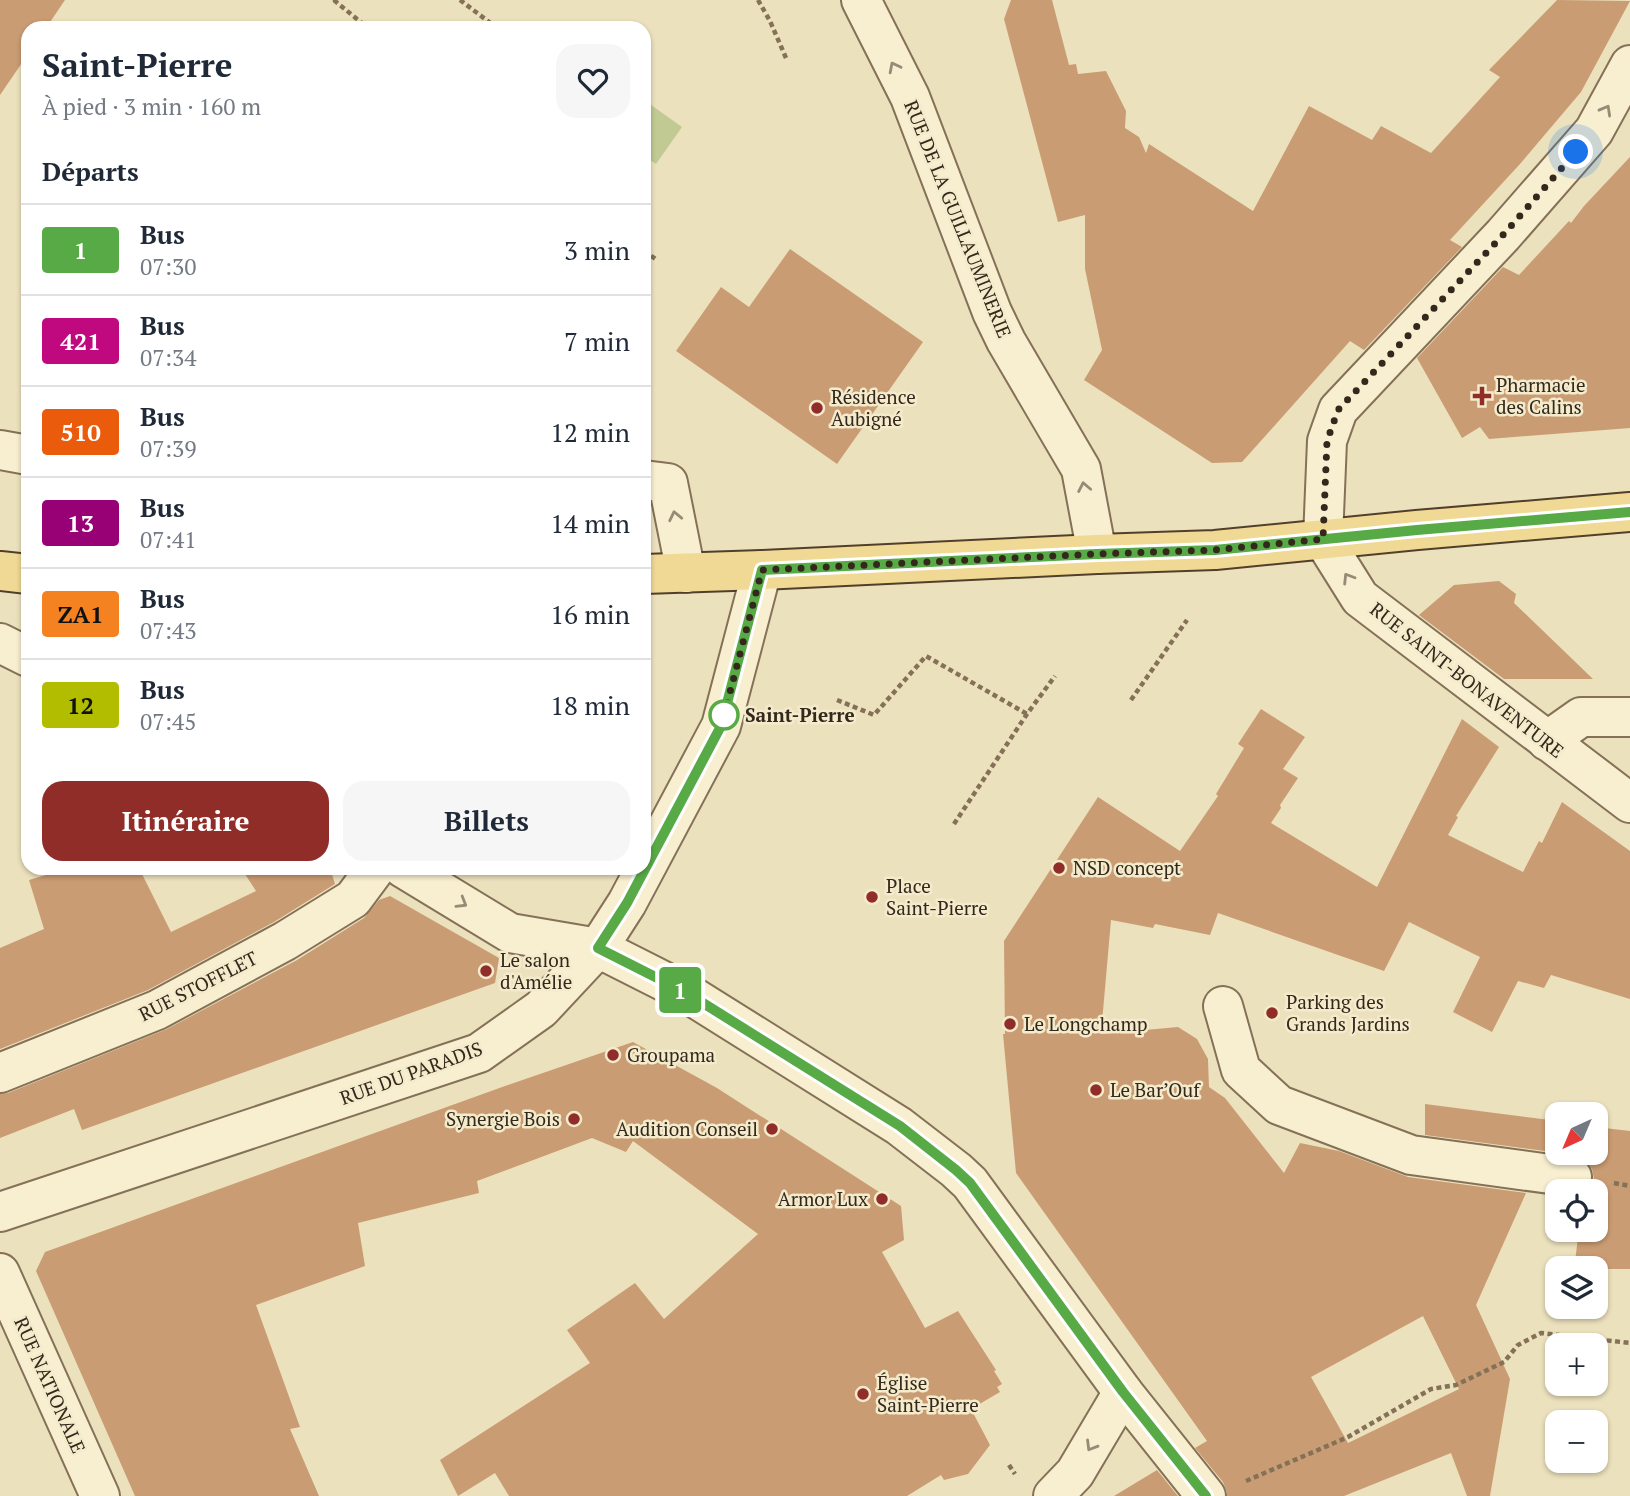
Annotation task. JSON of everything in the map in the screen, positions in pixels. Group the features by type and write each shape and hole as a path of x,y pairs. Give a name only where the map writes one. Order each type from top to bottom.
{"main road":[{"path":"651,574 1215,550 1630,512"},
{"path":"0,571 21,573"}],"street":[{"name":"RUE DE LA GUILLAUMINERIE","path":"861,0 910,97 992,312 1006,341 1081,469 1097,554"},
{"path":"1323,539 1327,441 1338,410 1503,235 1594,131 1630,65"},
{"path":"0,450 21,454"},
{"path":"651,481 668,483 687,573"},
{"name":"RUE SAINT-BONAVENTURE","path":"1323,539 1360,597 1630,803"},
{"name":"RUE DU PARADIS","path":"651,858 721,726 762,570"},
{"path":"0,643 21,654"},
{"path":"1547,741 1581,717 1630,717"},
{"name":"RUE STOFFLET","path":"0,1073 157,1010 285,942 353,899 371,875"},
{"path":"415,875 510,933 598,948 699,1001 900,1126 970,1183 1123,1392 1222,1491"},
{"name":"RUE DU PARADIS","path":"0,1212 479,1053 541,1009 598,948 642,875"},
{"path":"1223,1006 1241,1070 1279,1105 1411,1155 1572,1177"},
{"name":"RUE NATIONALE","path":"0,1273 100,1496"},
{"path":"1053,1496 1075,1473 1123,1392"}],"path":[{"path":"336,0 359,21"},
{"path":"460,0 488,21"},
{"path":"758,0 770,20 786,58"},
{"path":"651,256 657,260"},
{"path":"1131,700 1187,620"},
{"path":"837,700 874,715 926,656 1027,714"},
{"path":"954,824 1055,676"},
{"path":"1222,1491 1348,1437 1431,1389 1456,1385 1504,1362 1518,1345 1541,1333 1630,1343"}],"green space":[{"path":"651,105 682,127 656,164 651,161"}],"building":[{"path":"0,0 65,0 51,21 21,21 21,64 0,95"},
{"path":"1011,0 1052,0 1069,65 1076,64 1078,74 1106,71 1126,111 1125,128 1139,137 1146,153 1149,144 1253,211 1309,106 1372,140 1381,126 1431,153 1500,77 1489,70 1557,0 1630,1 1581,92 1450,240 1462,247 1364,350 1350,341 1242,462 1212,463 1084,380 1102,350 1085,269 1085,215 1058,222 1004,19"},
{"path":"1630,157 1630,428 1489,439 1480,427 1462,438 1417,358 1503,267 1519,275 1569,221 1571,223"},
{"name":"Résidence Aubigné","path":"790,249 923,342 837,464 676,351 721,287 749,307"},
{"path":"1499,581 1516,594 1514,603 1593,679 1504,679 1419,615 1454,585"},
{"path":"1261,709 1305,737 1283,769 1298,778 1271,823 1377,887 1462,719 1499,747 1456,816 1458,817 1448,835 1523,872 1539,841 1542,843 1562,802 1630,851 1630,999 1551,975 1544,988 1518,981 1492,1032 1453,1012 1480,957 1409,922 1384,971 1218,913 1210,935 1155,924 1153,928 1111,920 1101,1034 1178,1027 1197,1039 1208,1059 1209,1087 1225,1098 1284,1173 1300,1143 1339,1151 1408,1177 1526,1193 1476,1305 1510,1379 1490,1496 1467,1496 1451,1453 1344,1496 1227,1496 1223,1482 1195,1448 1207,1441 1016,1173 1003,1034 1004,941 1098,797 1180,851 1218,796 1216,794 1244,748 1238,744","holes":["1423,1316 1459,1389 1348,1443 1311,1377"]},
{"path":"46,875 142,875 171,932 256,891 246,875 332,875 335,884 274,922 148,990 0,1049 0,948 44,929 29,880"},
{"path":"390,896 499,958 495,983 82,1130 74,1109 0,1138 0,1094 167,1029 297,960 364,918 379,900"},
{"path":"633,1042 717,1088 901,1206 904,1240 882,1252 925,1328 958,1311 1002,1384 997,1387 1000,1392 971,1409 990,1445 968,1474 944,1480 941,1475 907,1496 509,1496 495,1473 458,1496 440,1460 590,1363 567,1330 635,1283 664,1319 758,1234 633,1141 626,1152 592,1138 477,1181 479,1193 358,1223 365,1266 256,1305 300,1427 290,1429 319,1496 135,1496 36,1271 45,1252"},
{"path":"1425,1104 1545,1119 1545,1151 1425,1135"},
{"path":"1608,1128 1630,1131 1630,1269 1608,1269 1608,1256 1576,1256 1577,1242 1608,1242 1608,1179 1594,1179 1590,1166 1608,1166"},
{"path":"1157,1470 1178,1496 1114,1496"}],"bus line":[{"name":"1","path":"651,858 721,726 762,570 1215,550 1630,512"},
{"name":"1","path":"642,875 598,948 687,993 900,1126 956,1170 970,1183 1123,1392 1206,1496"}],"place":[{"name":"Pharmacie des Calins","path":"1482,396"},
{"name":"Résidence Aubigné","path":"817,408"},
{"name":"Saint-Pierre","path":"724,715"},
{"name":"NSD concept","path":"1059,868"},
{"name":"Place Saint-Pierre","path":"872,897"},
{"name":"Le salon d'Amélie","path":"486,971"},
{"name":"Parking des Grands Jardins","path":"1272,1013"},
{"name":"Le Longchamp","path":"1010,1024"},
{"name":"Groupama","path":"613,1055"},
{"name":"Le Bar’Ouf","path":"1096,1090"},
{"name":"Synergie Bois","path":"574,1119"},
{"name":"Audition Conseil","path":"772,1129"},
{"name":"Armor Lux","path":"882,1199"},
{"name":"Église Saint-Pierre","path":"863,1394"}],"route":[{"path":"724,715 762,570 1215,550 1323,539 1327,441 1338,410 1503,235 1576,152"}]}
